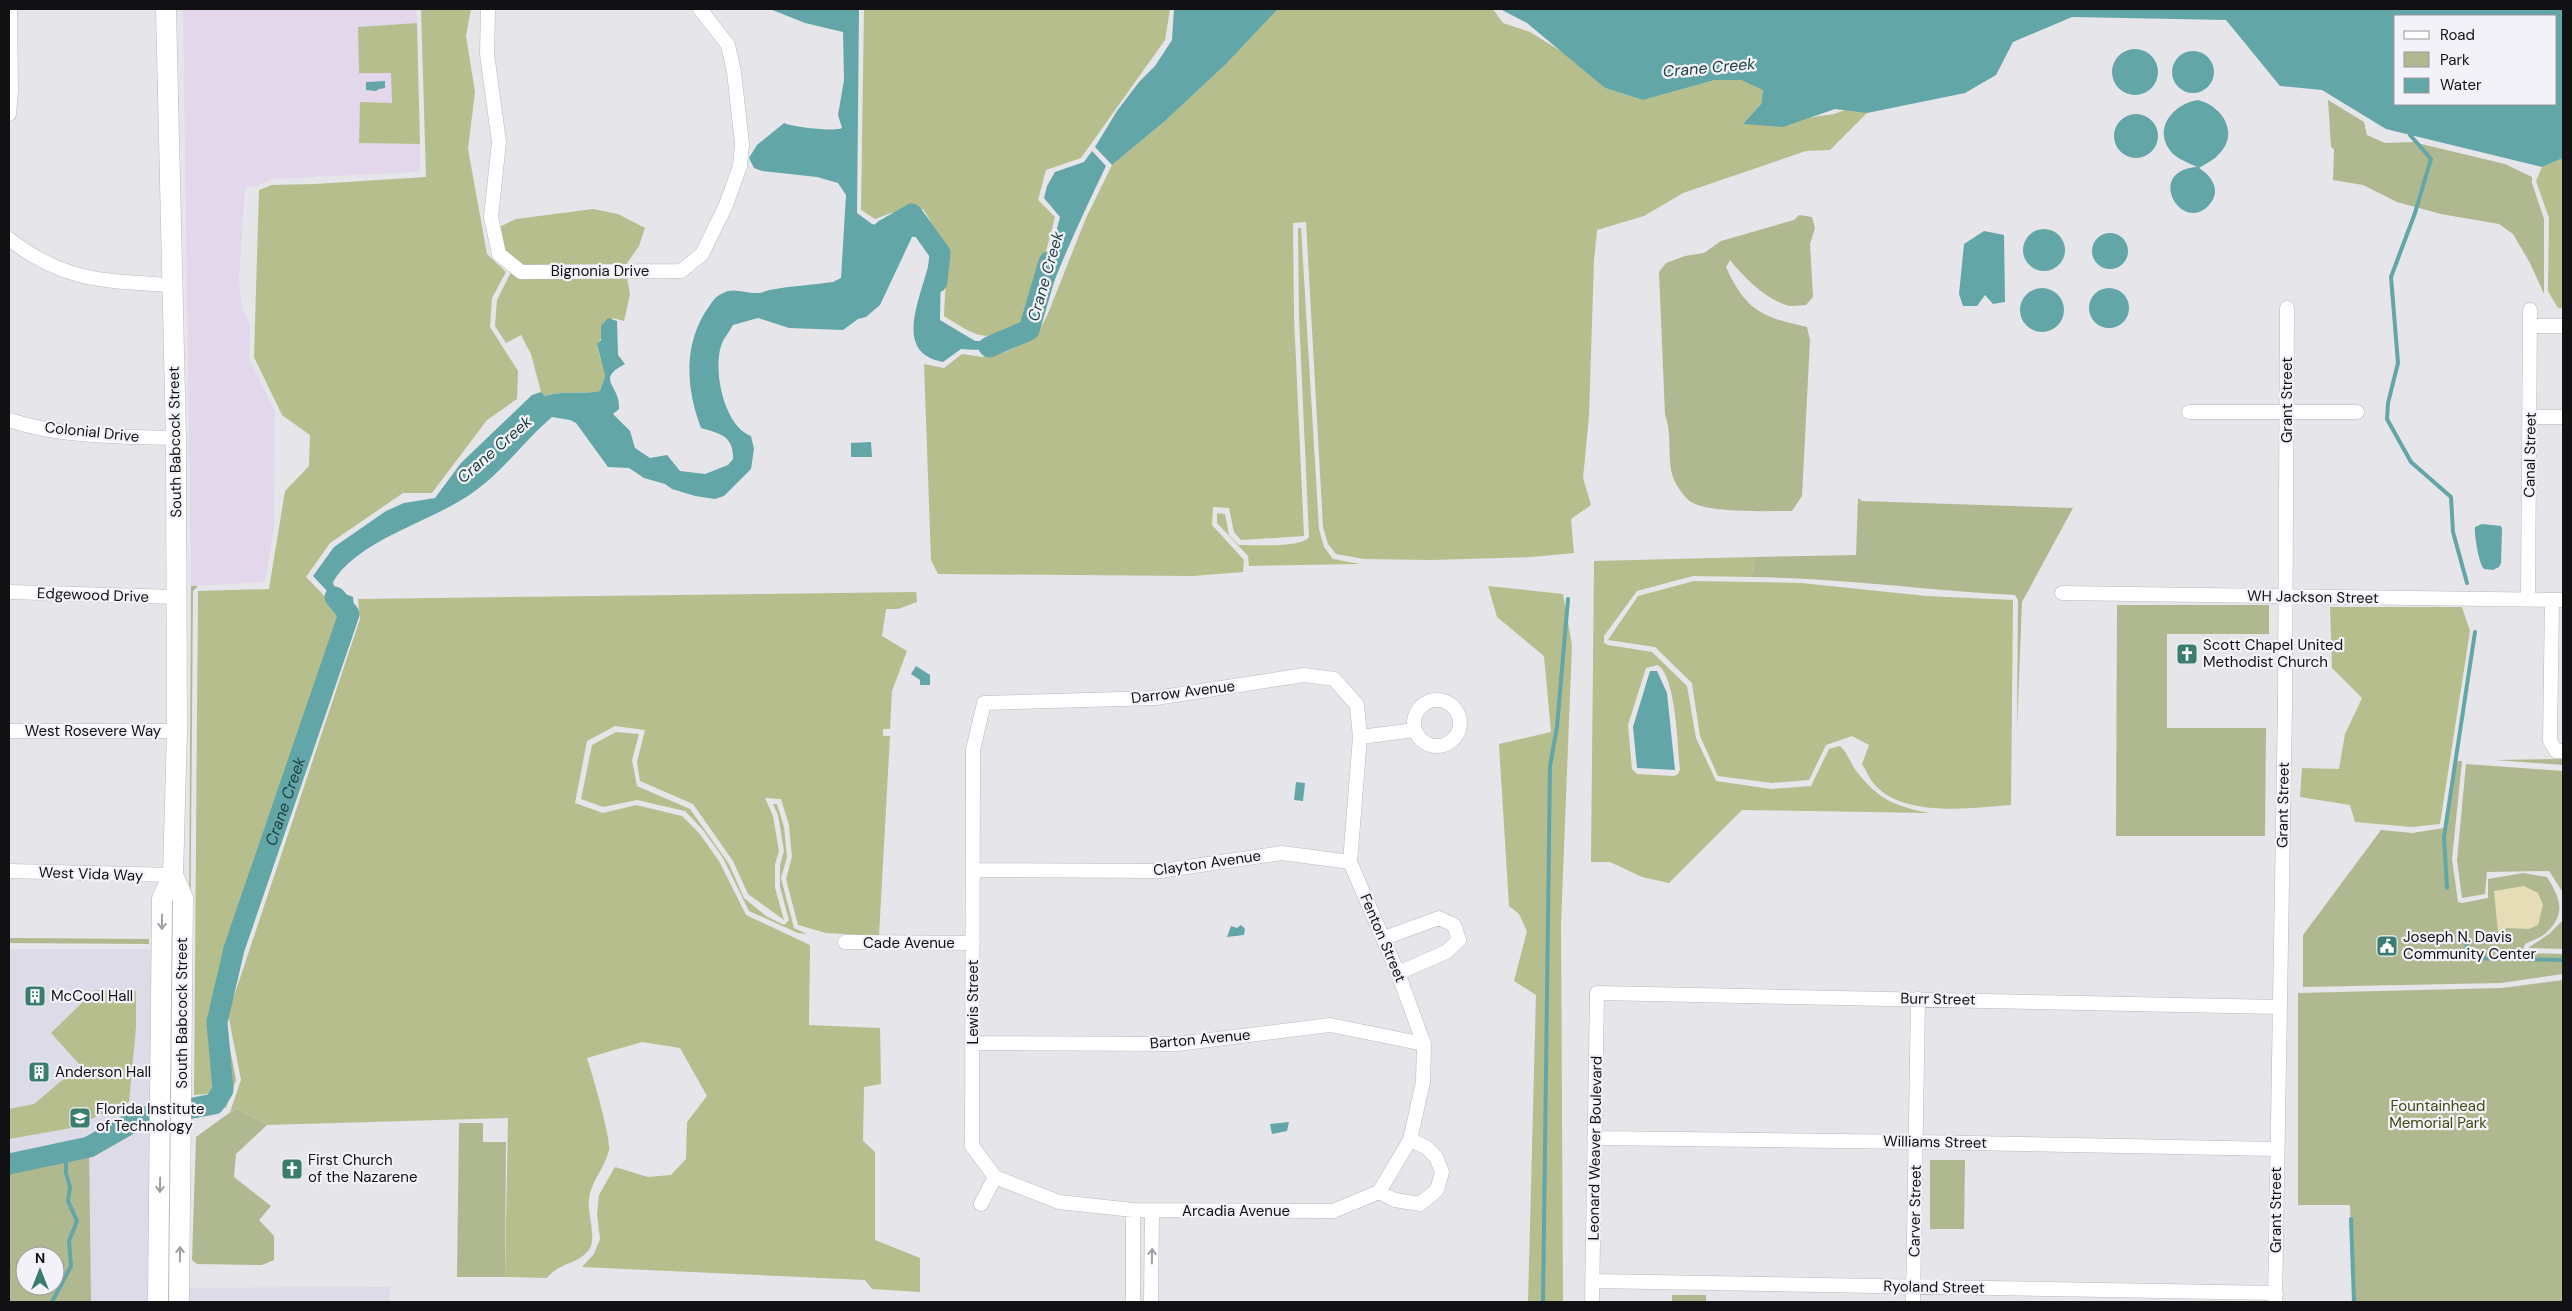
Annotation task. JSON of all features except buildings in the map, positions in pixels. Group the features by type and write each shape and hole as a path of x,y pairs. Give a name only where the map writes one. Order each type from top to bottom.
{"main road":[{"name":"South Babcock Street","path":"158,1302 162,1088 162,899 173,875 177,731 176,438 166,9"},
{"name":"South Babcock Street","path":"173,875 184,898 179,1302"}],"street":[{"path":"9,114 11,91 10,9"},
{"name":"Bignonia Drive","path":"488,9 487,54 499,142 491,217 499,254 521,272 681,271 702,254 726,205 740,166 742,144 734,72 728,44 700,9"},
{"path":"9,238 60,271 83,277 172,285"},
{"name":"Grant Street","path":"2275,1298 2285,597 2287,308"},
{"name":"Canal Street","path":"2528,600 2530,310"},
{"path":"2530,326 2563,326"},
{"path":"2189,412 2357,412"},
{"path":"2530,417 2563,417"},
{"name":"Colonial Drive","path":"9,420 25,426 113,437 176,438"},
{"name":"Edgewood Drive","path":"9,592 177,597"},
{"name":"WH Jackson Street","path":"2062,593 2557,600"},
{"path":"2557,600 2550,741 2559,751"},
{"name":"Darrow Avenue","path":"973,750 981,699 1156,698 1304,675 1334,679 1357,706"},
{"name":"Fenton Street","path":"1357,706 1360,737 1350,862 1384,938 1424,1044 1423,1082 1410,1140 1379,1192"},
{"path":"1360,737 1415,730"},
{"name":"West Rosevere Way","path":"9,731 177,731"},
{"name":"Lewis Street","path":"973,750 974,1043 972,1146 995,1177"},
{"name":"Clayton Avenue","path":"973,870 1160,871 1282,853 1350,862"},
{"name":"West Vida Way","path":"9,871 173,875"},
{"path":"1384,938 1438,918 1454,925 1458,940 1446,952 1398,973"},
{"name":"Cade Avenue","path":"844,942 973,943"},
{"name":"Burr Street","path":"1597,993 2279,1007"},
{"name":"Leonard Weaver Boulevard","path":"1592,1302 1597,993"},
{"name":"Carver Street","path":"1913,1302 1918,999"},
{"name":"Barton Avenue","path":"974,1043 1178,1044 1330,1025 1424,1044"},
{"name":"Williams Street","path":"1594,1138 2277,1149"},
{"path":"1379,1192 1395,1200 1420,1204 1437,1190 1442,1172 1436,1157 1426,1147 1410,1140"},
{"path":"981,1204 995,1177"},
{"name":"Arcadia Avenue","path":"995,1177 1059,1202 1134,1210 1333,1211 1379,1192"},
{"path":"1132,1302 1134,1210"},
{"path":"1151,1302 1152,1210"},
{"name":"Ryoland Street","path":"1592,1281 1913,1286 2275,1298"}],"shaded area":[{"path":"183,9 416,9 417,23 358,27 391,73 392,103 360,102 359,143 420,144 420,172 272,179 254,187 245,188 239,279 242,308 250,325 249,358 275,412 274,527 265,582 191,586"},
{"name":"Florida Institute of Technology","path":"9,949 151,949 148,1288 390,1287 389,1302 9,1302"}],"green space":[{"path":"421,9 471,9 466,36 475,92 468,149 487,254 506,272 492,298 490,327 518,371 517,399 487,420 432,493 403,493 330,543 306,577 340,612 340,620 231,938 215,1010 211,1018 212,1090 207,1094 194,1095 198,591 269,589 285,491 309,466 310,435 282,415 254,357 259,190 272,185 426,177"},
{"path":"864,9 1170,9 1165,40 1081,158 1046,170 1038,200 1055,217 1027,325 1001,334 984,336 967,330 944,316 945,261 938,237 923,209 891,213 875,219 861,210"},
{"path":"1278,9 1493,9 1503,23 1530,32 1567,55 1605,88 1643,100 1715,80 1741,80 1763,89 1761,104 1744,123 1810,118 1834,114 1866,105 1867,113 1830,150 1806,151 1683,193 1644,216 1597,230 1594,260 1589,416 1583,478 1591,505 1571,519 1574,553 1532,557 1432,560 1364,559 1336,554 1328,544 1323,527 1306,222 1293,223 1294,317 1304,536 1241,540 1234,532 1229,508 1213,507 1212,525 1244,560 1243,572 1193,576 938,574 931,560 924,364 944,368 962,354 983,357 1005,352 1035,338 1047,316 1086,218 1112,165 1165,121 1226,64"},
{"path":"417,23 420,144 359,143 360,102 392,103 391,73 359,73 358,27"},
{"path":"2328,100 2364,122 2367,135 2385,143 2413,142 2505,164 2532,177 2532,183 2544,219 2544,294 2530,263 2513,234 2499,224 2441,214 2397,202 2363,185 2333,180 2334,149 2331,147"},
{"path":"2563,158 2563,308 2558,308 2548,291 2549,218 2536,181 2542,167"},
{"path":"593,209 618,214 645,228 639,246 625,266 630,294 624,321 613,318 597,345 605,376 600,391 559,393 545,396 541,392 531,354 521,335 506,343 495,326 497,300 511,272 489,232 516,219"},
{"path":"1799,215 1812,217 1815,228 1810,244 1813,297 1806,305 1788,306 1778,302 1755,286 1730,260 1726,267 1741,294 1757,310 1778,320 1807,327 1810,340 1802,496 1792,511 1741,511 1713,508 1693,503 1680,490 1674,480 1670,464 1669,431 1665,415 1659,272 1666,263 1685,256 1704,253 1721,241 1794,220"},
{"path":"1298,228 1301,228 1319,529 1324,547 1333,559 1360,564 1249,566 1248,556 1217,523 1217,513 1225,514 1229,535 1239,545 1297,543 1305,541 1309,537 1299,317"},
{"path":"1858,498 1862,501 2073,508 2022,602 2017,730 2018,600 2015,595 1751,577 1755,557 1856,555"},
{"path":"1755,557 1751,577 1693,576 1637,591 1604,636 1604,643 1608,645 1652,652 1687,686 1696,738 1716,781 1771,789 1811,786 1829,749 1840,746 1865,782 1880,795 1906,808 1929,813 1742,810 1669,883 1642,877 1610,862 1591,862 1594,561","holes":["1657,665 1663,671 1668,682 1675,713 1680,770 1674,776 1637,774 1632,769 1628,725 1646,668"]},
{"path":"1694,581 1801,583 1926,596 2013,600 2011,805 1958,809 1920,806 1902,802 1887,795 1872,782 1862,764 1869,745 1852,736 1826,745 1809,780 1772,783 1718,776 1700,736 1692,683 1655,647 1608,640 1638,596"},
{"path":"191,586 198,586 193,591 189,1095 192,1101 209,1100 217,1091 216,1019 221,1011 236,940 346,619 354,621 223,1012 236,1080 226,1108 188,1108"},
{"path":"1488,586 1563,594 1572,645 1561,923 1563,1302 1528,1302 1536,995 1514,981 1527,931 1519,914 1509,906 1499,744 1551,732 1544,656 1497,617"},
{"path":"916,592 917,602 898,609 886,609 882,636 907,651 892,691 890,729 883,729 883,736 890,736 879,936 826,933 798,925 786,879 792,857 789,825 781,799 765,798 773,816 779,851 775,864 775,888 784,920 748,894 733,861 693,804 640,781 637,762 645,730 615,726 587,741 575,803 603,813 636,805 682,816 699,833 719,861 746,915 810,945 809,1025 880,1028 881,1084 864,1087 863,1141 875,1152 875,1240 920,1258 920,1292 872,1289 865,1280 582,1267 594,1254 600,1239 597,1214 599,1195 615,1167 648,1177 671,1175 686,1159 687,1122 707,1096 680,1048 642,1042 587,1058 604,1120 609,1150 590,1192 591,1246 583,1256 557,1269 547,1278 505,1277 508,1118 267,1125 236,1108 230,1112 241,1080 228,1014 360,619 358,599"},
{"path":"2117,605 2269,605 2269,634 2167,634 2167,728 2266,728 2265,836 2116,836"},
{"path":"2330,607 2462,607 2470,631 2440,824 2411,827 2355,822 2350,805 2300,797 2302,768 2339,769 2345,734 2362,698 2332,668"},
{"path":"616,732 639,734 632,760 637,786 690,809 729,864 744,898 766,916 784,925 789,920 780,887 780,865 784,851 778,815 773,804 777,804 784,827 787,857 781,878 794,928 807,934 798,933 749,911 723,858 703,830 685,811 637,800 603,807 581,799 592,745"},
{"path":"2563,759 2563,765 2495,760"},
{"path":"2455,761 2462,761 2452,859 2458,902 2462,903 2488,898 2488,879 2523,873 2547,877 2558,899 2559,912 2557,919 2546,933 2525,944 2523,949 2528,953 2563,954 2563,974 2501,983 2303,987 2303,935 2381,830 2412,833 2444,828"},
{"path":"2466,764 2563,771 2563,909 2562,891 2549,871 2487,872 2485,894 2462,898 2457,860"},
{"path":"2563,920 2563,949 2528,948 2549,934"},
{"path":"9,938 149,939 149,944 9,943"},
{"name":"Fountainhead Memorial Park","path":"2563,980 2563,1302 2354,1302 2350,1205 2298,1205 2298,993 2502,988"},
{"path":"95,990 136,991 136,1027 129,1102 71,1128 9,1139 9,1109 34,1104 80,1065 51,1033"},
{"path":"236,1108 267,1125 236,1154 234,1177 271,1206 259,1220 274,1236 274,1260 262,1265 197,1264 192,1260 196,1137"},
{"path":"459,1123 483,1123 483,1142 506,1142 505,1277 457,1277"},
{"path":"89,1147 91,1302 9,1302 9,1164"},
{"path":"1930,1160 1965,1160 1964,1229 1930,1229"},
{"path":"1672,1295 1706,1295 1706,1302 1672,1302"}],"sand":[{"path":"2524,886 2538,893 2543,905 2538,925 2529,929 2506,928 2503,934 2498,932 2494,891"}],"water":[{"path":"770,9 859,9 857,213 872,224 884,227 897,218 921,215 935,236 941,261 940,320 975,341 1000,341 1030,330 1060,217 1044,198 1047,186 1055,172 1084,162 1092,151 1106,166 1068,249 1034,331 1023,339 1006,346 979,350 961,349 943,362 925,355 916,343 914,328 916,310 931,255 932,240 927,236 912,237 880,305 866,317 858,319 843,330 789,328 758,318 733,325 721,346 719,357 720,383 728,410 734,421 751,436 754,449 751,469 724,496 715,499 695,496 644,478 629,468 608,467 576,423 552,417 486,483 475,491 439,512 378,542 345,567 333,582 337,590 353,597 355,618 354,621 346,619 343,608 313,576 334,547 386,511 404,503 435,498 461,463 532,395 541,392 545,396 559,393 600,391 605,376 597,344 601,340 601,326 608,318 617,321 618,355 625,364 611,374 611,383 619,401 619,409 613,414 630,431 635,448 650,458 667,455 680,471 705,474 728,465 733,459 731,445 724,436 701,428 690,385 690,356 697,328 704,314 716,298 726,292 735,290 759,293 833,282 841,278 846,195 838,183 817,177 762,171 754,168 749,158 757,145 784,123 813,128 842,128 838,115 844,80 843,32 805,23"},
{"path":"1174,9 1278,9 1226,64 1165,121 1112,165 1095,147 1117,111 1139,82 1155,66 1172,40"},
{"path":"1500,9 2563,9 2563,158 2542,167 2386,129 2322,90 2280,86 2226,20 2072,17 2013,42 1996,75 1965,93 1867,113 1835,109 1783,127 1743,124 1761,104 1763,90 1741,80 1715,80 1643,100 1605,88 1527,23"},
{"path":"2131,49 2139,49 2148,53 2154,59 2158,72 2154,85 2148,91 2139,95 2131,95 2122,91 2116,85 2112,76 2112,68 2116,59 2122,53"},
{"path":"2197,51 2205,54 2211,60 2214,72 2211,84 2205,90 2189,93 2181,90 2175,84 2172,68 2175,60 2181,54"},
{"path":"385,81 385,88 376,91 366,90 366,82"},
{"path":"2198,100 2207,103 2221,114 2228,129 2228,138 2225,146 2217,156 2199,168 2208,175 2214,184 2215,194 2213,200 2199,212 2188,212 2179,207 2173,199 2170,189 2173,179 2181,171 2197,167 2173,154 2167,145 2164,128 2167,120 2180,107"},
{"path":"2140,114 2152,120 2157,128 2157,144 2152,152 2144,157 2132,158 2120,152 2115,144 2114,132 2120,120 2128,115"},
{"path":"2048,229 2056,232 2062,238 2065,250 2062,262 2056,268 2040,271 2032,268 2026,262 2023,246 2026,238 2032,232"},
{"path":"1984,231 2004,235 2005,302 1993,304 1985,295 1977,306 1963,306 1959,294 1964,244"},
{"path":"2110,233 2117,234 2123,238 2127,244 2127,258 2123,264 2117,268 2110,269 2103,268 2097,264 2093,258 2092,251 2093,244 2097,238 2103,234"},
{"path":"2038,288 2046,288 2058,294 2064,310 2058,326 2046,332 2038,332 2026,326 2020,314 2020,306 2026,294"},
{"path":"2105,288 2113,288 2120,291 2126,297 2129,308 2126,319 2120,325 2113,328 2105,328 2098,325 2092,319 2089,312 2089,304 2092,297 2098,291"},
{"path":"871,442 872,457 851,457 851,443"},
{"path":"2482,524 2501,526 2502,529 2501,563 2499,567 2493,570 2484,569 2479,556 2475,527"},
{"path":"916,666 930,675 930,685 920,685 920,680 911,674"},
{"path":"1650,671 1657,671 1667,693 1675,770 1637,768 1633,727"},
{"path":"1296,782 1305,783 1303,801 1294,800"},
{"path":"1241,925 1245,929 1244,935 1227,937 1231,926 1237,928"},
{"path":"1289,1122 1287,1131 1272,1134 1270,1124"}],"waterway":[{"path":"2410,135 2431,159 2415,213 2391,277 2398,363 2388,403 2387,419 2411,462 2451,497 2453,532 2467,583"},
{"name":"Crane Creek","path":"884,230 912,214 940,253 937,282"},
{"name":"Crane Creek","path":"989,347 1029,330 1049,262"},
{"name":"Crane Creek","path":"9,1164 89,1147 140,1118 214,1104 223,1090 217,1022 234,949 349,614 335,597"},
{"path":"1543,1302 1550,766 1557,727 1568,599"},
{"path":"2447,888 2444,837 2475,632"},
{"path":"2466,939 2468,958 2563,960"},
{"path":"52,1302 71,1266 69,1241 77,1221 68,1201 70,1187 66,1173 66,1163 58,1154"},
{"path":"2351,1219 2354,1302"}],"place":[{"name":"Scott Chapel United Methodist Church","path":"2187,654"},
{"name":"Joseph N. Davis Community Center","path":"2387,946"},
{"name":"McCool Hall","path":"35,996"},
{"name":"Anderson Hall","path":"39,1072"},
{"name":"Florida Institute of Technology","path":"80,1118"},
{"name":"First Church of the Nazarene","path":"292,1169"}]}
